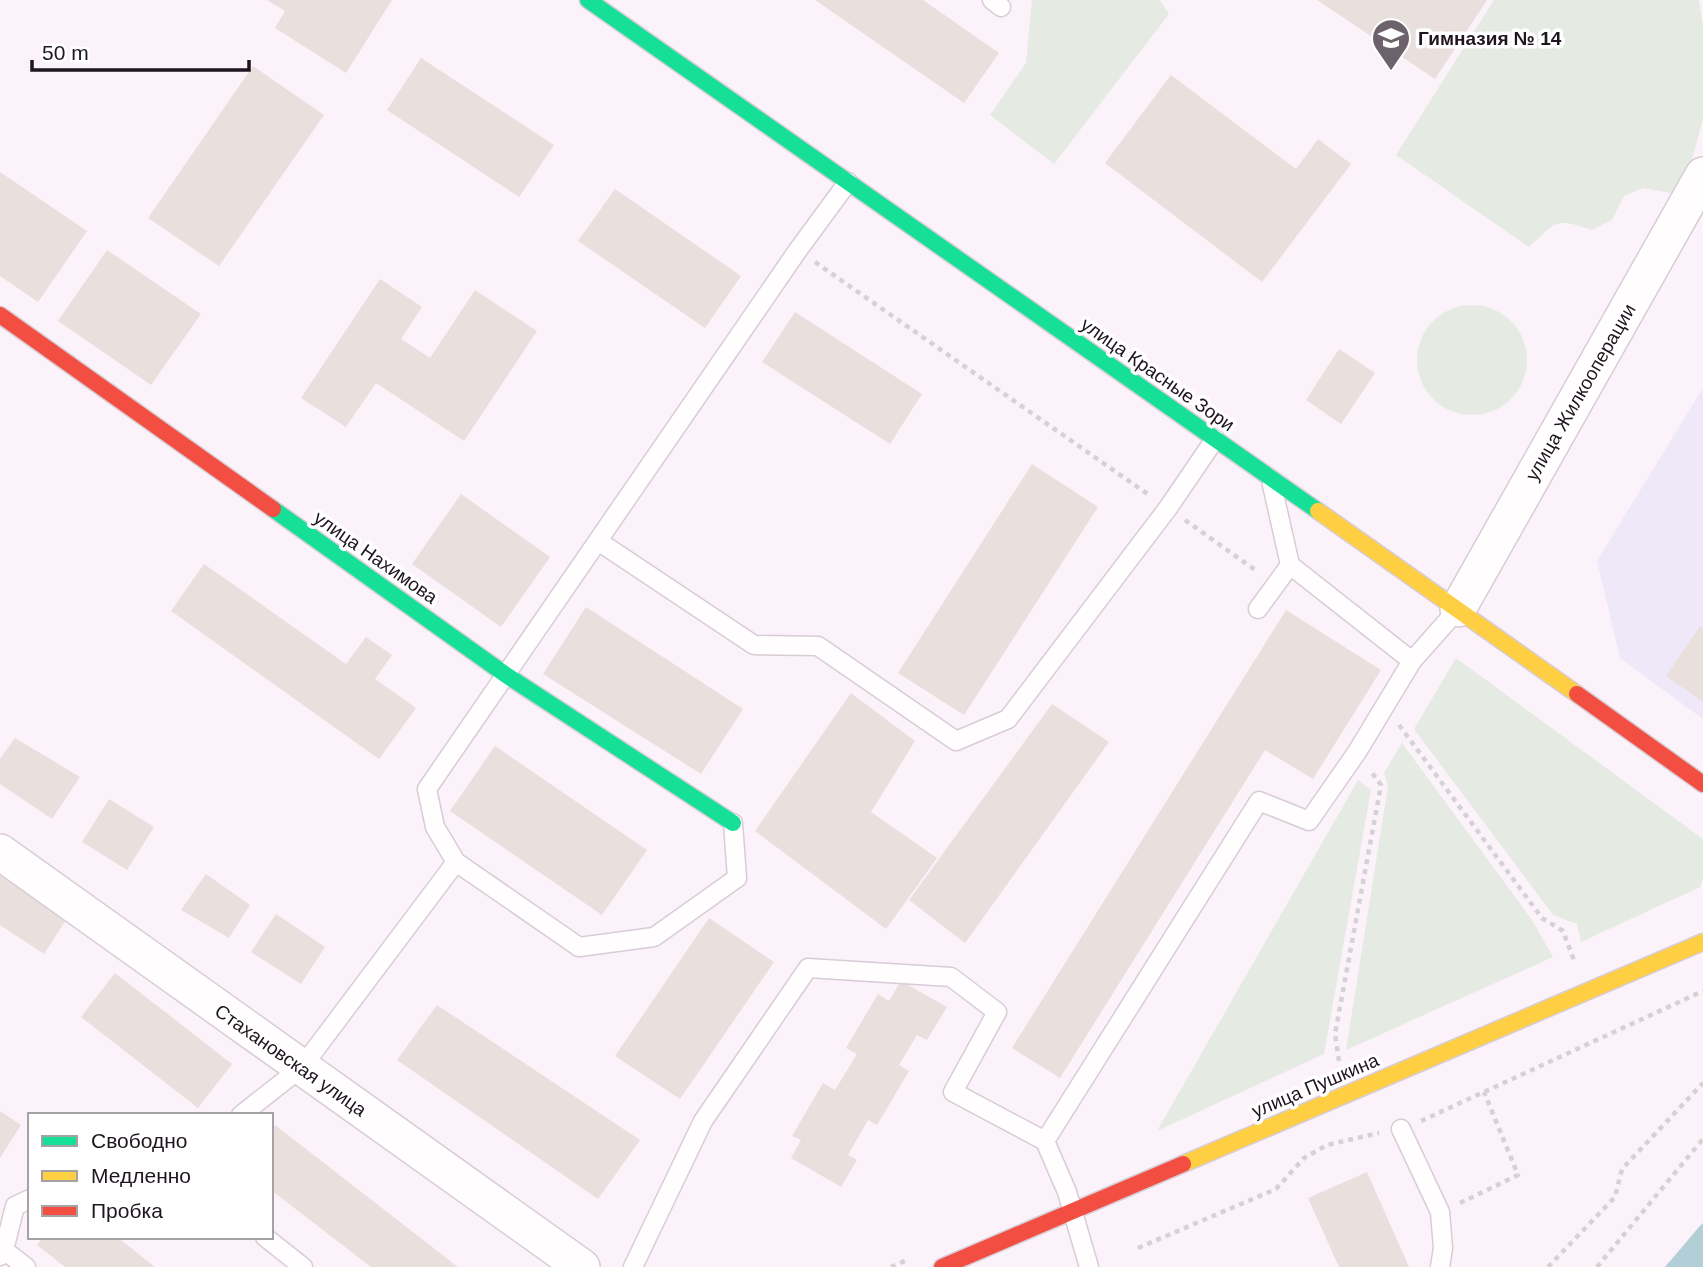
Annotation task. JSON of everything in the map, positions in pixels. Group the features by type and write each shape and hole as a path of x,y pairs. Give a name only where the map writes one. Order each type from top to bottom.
{"street":[{"name":"улица Красные Зори","path":"588,0 1458,609 1703,784"},
{"name":"улица Жилкооперации","path":"1458,609 1703,175"},
{"name":"улица Нахимова","path":"0,315 506,675 733,823"},
{"name":"Стахановская улица","path":"0,852 582,1267"},
{"name":"улица Пушкина","path":"942,1267 1703,942"}],"lane":[{"path":"733,823 737,878 654,937 579,947 456,862 435,827 427,789 798,250 848,182"},
{"path":"598,541 754,645 818,646 956,741 1008,719 1168,508 1214,439"},
{"path":"1271,479 1290,565 1412,661"},
{"path":"1258,609 1290,565"},
{"path":"1045,1141 1259,801 1309,821 1357,752 1412,661 1458,609"},
{"path":"244,1113 302,1067 456,862"},
{"path":"633,1267 703,1121 808,968 951,977 996,1012 953,1092 1045,1141 1073,1211 1088,1267"},
{"path":"1401,1129 1440,1212 1443,1248 1440,1267"},
{"path":"26,1267 2,1253 15,1206 28,1200"},
{"path":"268,1239 303,1267"}],"path":[{"path":"798,250 1276,584"},
{"path":"1384,706 1542,918 1563,931 1578,971"},
{"path":"1340,1075 1335,1034 1381,785 1357,752"},
{"path":"1138,1248 1276,1189 1304,1158 1327,1145 1401,1129 1703,991"},
{"path":"1548,1267 1615,1198 1622,1169 1703,1083"},
{"path":"1440,1212 1518,1175 1484,1092"},
{"path":"1597,1267 1703,1139"}],"shaded area":[{"path":"1032,0 1160,0 1169,14 1054,164 990,115 1026,63"},
{"path":"1494,0 1699,0 1703,27 1703,119 1687,178 1671,193 1643,188 1624,196 1612,220 1591,230 1570,224 1557,224 1529,247 1396,155"},
{"path":"1472,305 1493,309 1511,321 1523,339 1527,360 1523,381 1511,399 1493,411 1472,415 1451,411 1433,399 1421,381 1417,360 1421,339 1433,321 1451,309"},
{"path":"1703,388 1703,719 1620,658 1597,561"},
{"path":"1456,658 1703,839 1703,878 1700,887 1581,942 1577,924 1553,915 1414,729"},
{"path":"1402,743 1532,920 1553,957 1346,1050 1388,786 1384,773"},
{"path":"1358,780 1371,790 1324,1054 1157,1131"}],"water":[{"path":"1703,1223 1703,1267 1665,1267 1699,1227"}],"building":[{"path":"267,0 392,0 346,73 275,28 285,11"},
{"path":"815,0 923,0 999,53 964,103"},
{"path":"1317,0 1487,0 1435,79"},
{"path":"421,58 554,145 519,197 387,110"},
{"path":"253,66 324,115 219,266 148,218"},
{"path":"1171,75 1296,169 1318,139 1351,164 1262,282 1105,163"},
{"path":"0,172 87,231 38,302 0,276"},
{"path":"615,189 741,276 705,328 578,241"},
{"path":"107,250 201,314 151,385 58,321"},
{"path":"380,279 422,307 401,339 430,358 475,290 537,331 464,441 376,383 346,427 301,398"},
{"path":"795,312 922,394 890,444 762,362"},
{"path":"1339,349 1375,373 1341,424 1306,400"},
{"path":"1032,464 1098,507 964,715 898,673"},
{"path":"461,494 550,557 501,627 412,564"},
{"path":"204,564 346,664 366,637 392,655 375,679 416,708 379,759 171,611"},
{"path":"586,607 743,709 701,774 543,674"},
{"path":"1286,610 1381,670 1313,779 1265,750 1060,1078 1012,1048"},
{"path":"1700,626 1703,628 1703,702 1666,676"},
{"path":"851,693 915,741 871,812 937,858 886,929 755,831"},
{"path":"1052,704 1109,742 965,943 909,900"},
{"path":"15,738 80,777 52,819 0,784 0,759"},
{"path":"495,746 647,850 602,915 450,811"},
{"path":"109,799 154,827 127,870 82,842"},
{"path":"0,865 71,912 44,954 0,925"},
{"path":"206,874 250,905 229,938 181,910"},
{"path":"276,914 325,947 301,984 251,952"},
{"path":"709,918 774,962 680,1099 615,1056"},
{"path":"115,973 232,1064 198,1108 81,1017"},
{"path":"901,981 947,1007 927,1040 917,1035 899,1065 909,1071 877,1125 868,1120 848,1155 857,1160 841,1187 791,1158 801,1140 792,1136 823,1083 835,1090 857,1054 846,1048 878,994 889,1001"},
{"path":"437,1005 640,1140 598,1199 397,1060"},
{"path":"0,1111 21,1125 0,1158"},
{"path":"275,1125 458,1267 371,1267 273,1192"},
{"path":"1367,1172 1409,1267 1339,1267 1308,1198"},
{"path":"42,1239 120,1239 155,1267 65,1267 37,1245"}],"traffic: fast":[{"path":"588,0 1318,511"},
{"path":"273,509 506,675 733,823"}],"traffic: slow":[{"path":"1318,511 1577,694"},
{"path":"1183,1164 1703,942"}],"traffic: jam":[{"path":"0,315 273,509"},
{"path":"1577,694 1703,784"},
{"path":"942,1267 1183,1164"}],"place":[{"name":"Гимназия № 14","path":"1391,72"}]}
